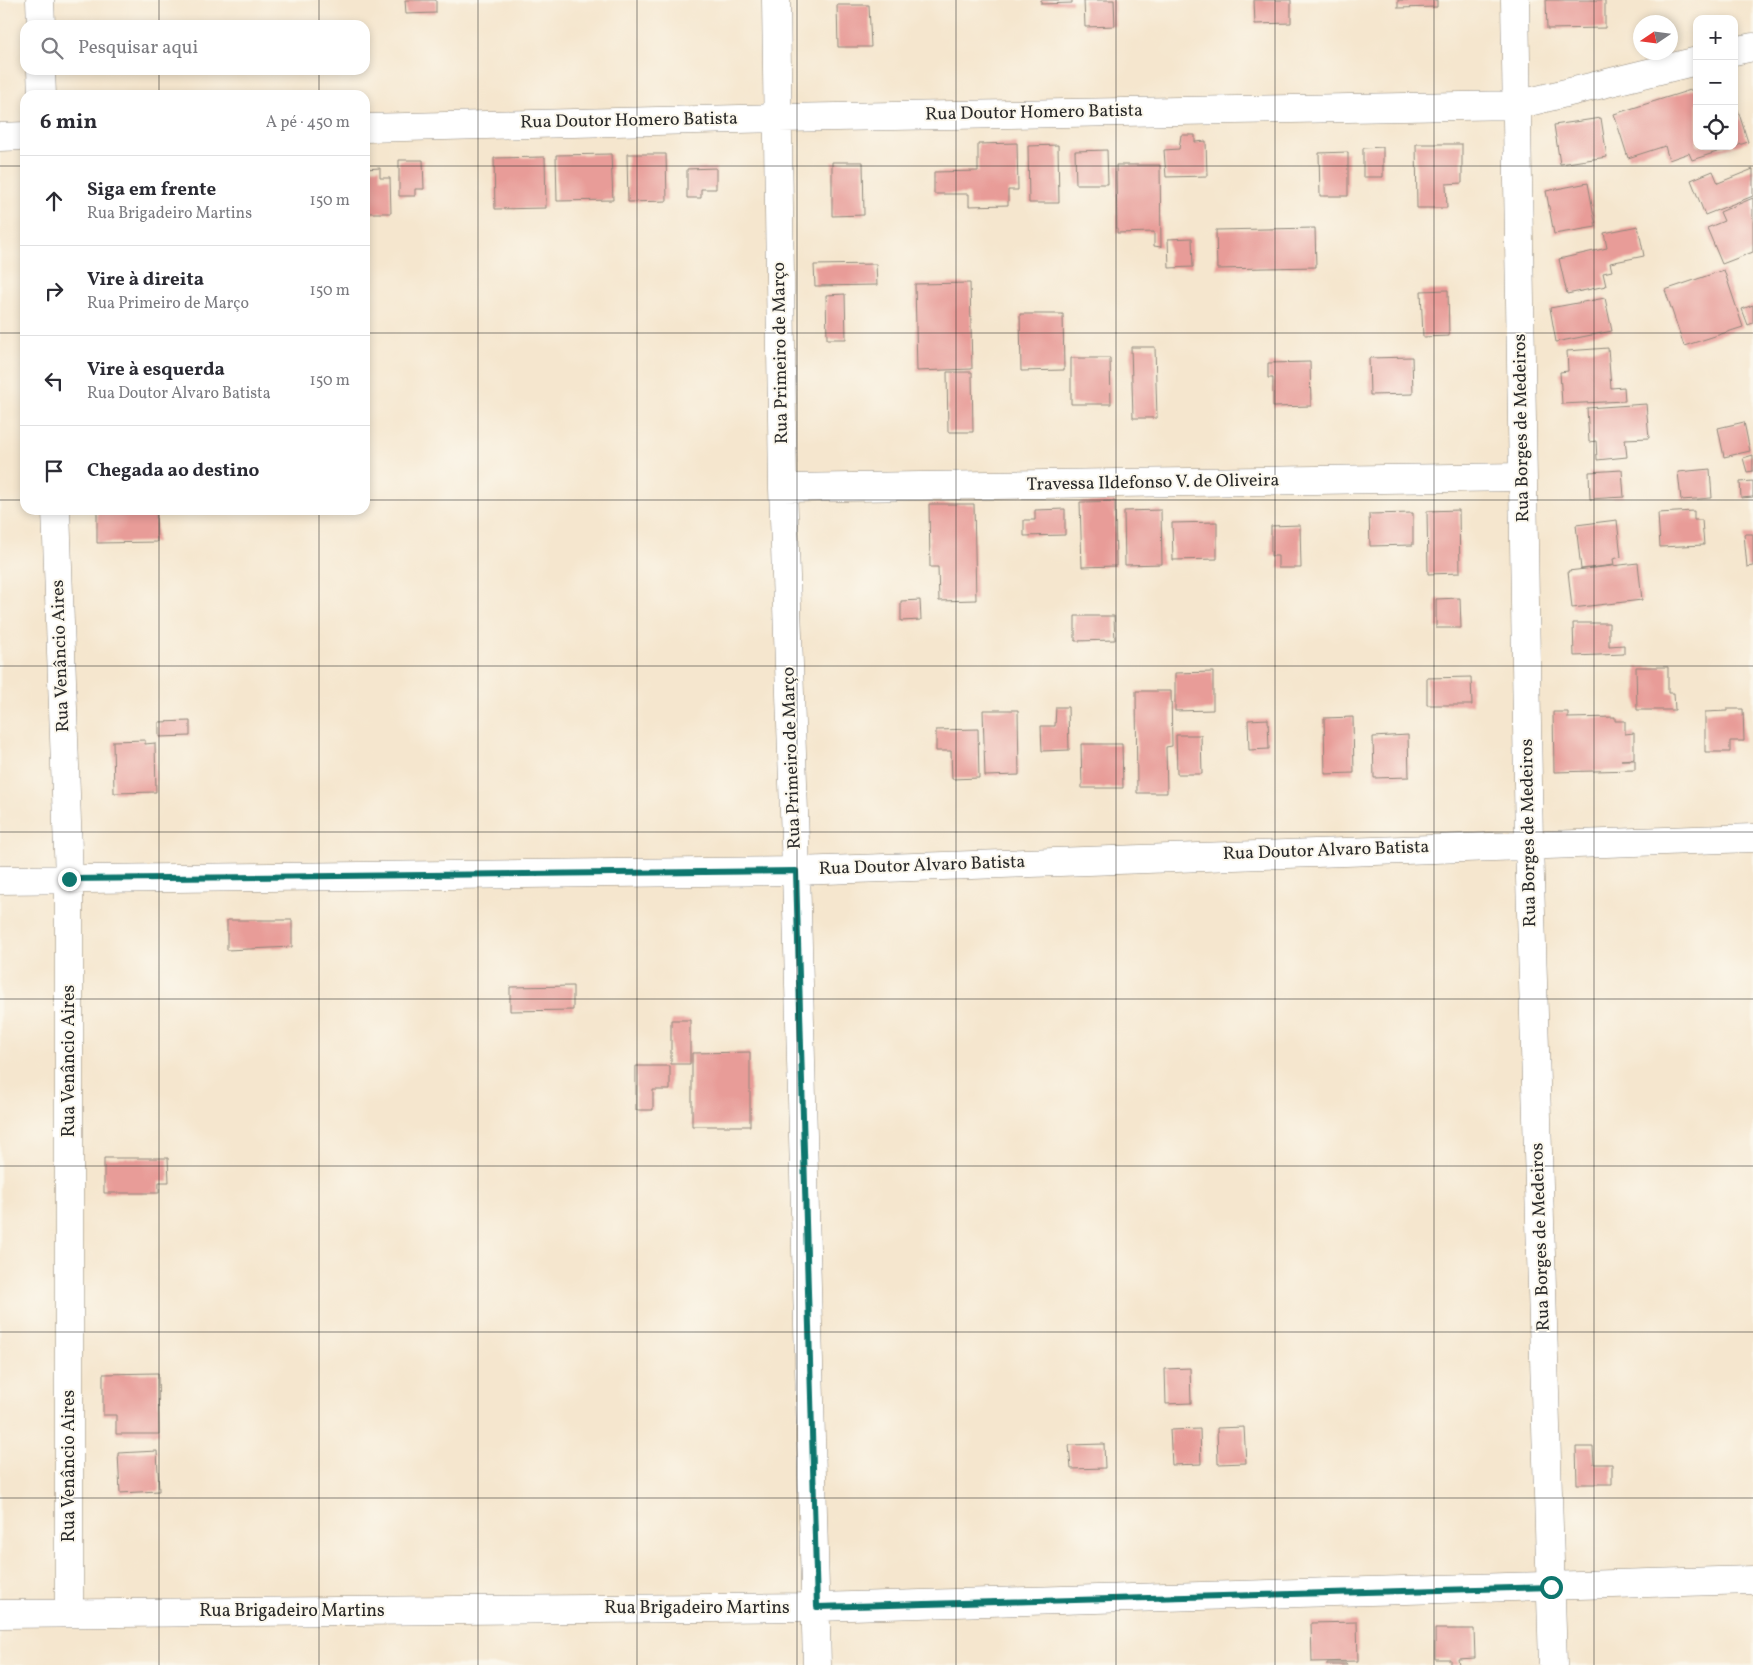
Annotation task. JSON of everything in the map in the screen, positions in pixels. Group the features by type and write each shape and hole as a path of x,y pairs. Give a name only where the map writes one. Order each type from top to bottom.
{"street":[{"path":"40,0 41,20"},
{"name":"Rua Primeiro de Março","path":"776,0 783,488 796,871 817,1607 817,1665"},
{"name":"Rua Borges de Medeiros","path":"1515,0 1529,844 1553,1665"},
{"path":"1738,50 1753,47"},
{"name":"Rua Doutor Homero Batista","path":"370,128 779,118 1517,105 1693,62"},
{"path":"42,75 42,90"},
{"path":"0,137 20,136"},
{"name":"Travessa Ildefonso V. de Oliveira","path":"783,488 1522,477"},
{"name":"Rua Venâncio Aires","path":"56,515 69,879 69,1613"},
{"name":"Rua Doutor Alvaro Batista","path":"0,880 796,871 1529,844 1753,838"},
{"name":"Rua Brigadeiro Martins","path":"0,1614 817,1607 1753,1580"}],"building":[{"path":"405,0 436,0 436,13 406,14"},
{"path":"1041,0 1072,0 1072,3 1041,4"},
{"path":"1084,0 1114,0 1115,26 1085,27"},
{"path":"1254,0 1291,0 1291,23 1255,24"},
{"path":"1398,0 1437,0 1437,7 1398,8"},
{"path":"1546,0 1605,0 1605,28 1547,29"},
{"path":"837,5 869,5 871,47 838,47"},
{"path":"1693,89 1693,150 1723,150 1692,160 1689,153 1669,160 1665,146 1628,158 1614,114"},
{"path":"1738,110 1748,142 1738,145"},
{"path":"1601,118 1607,157 1560,164 1554,125"},
{"path":"1181,135 1195,135 1195,142 1206,141 1207,176 1166,177 1164,150 1179,149"},
{"path":"1017,143 1018,190 1008,190 1008,205 969,206 969,194 934,194 934,172 978,171 978,144"},
{"path":"1416,144 1462,144 1462,183 1446,184 1447,208 1417,208"},
{"path":"1058,145 1059,203 1029,203 1028,146"},
{"path":"1383,147 1383,177 1363,177 1363,148"},
{"path":"1107,150 1108,184 1076,184 1075,151"},
{"path":"1348,152 1348,196 1320,196 1319,153"},
{"path":"611,154 613,200 557,201 556,155"},
{"path":"627,154 666,154 667,201 628,202"},
{"path":"545,157 546,208 495,209 494,158"},
{"path":"399,160 423,160 424,189 415,189 415,196 399,196"},
{"path":"832,162 863,162 864,215 832,216"},
{"path":"1116,165 1160,165 1161,247 1154,246 1154,232 1117,233"},
{"path":"380,168 380,178 390,178 391,213 370,213 370,169"},
{"path":"716,168 716,189 701,189 701,198 687,198 687,169"},
{"path":"1753,169 1753,196 1705,215 1691,180 1713,171 1718,183"},
{"path":"1588,183 1596,227 1554,234 1546,191"},
{"path":"1753,198 1753,252 1722,264 1707,228 1724,221 1720,212"},
{"path":"1638,226 1644,256 1610,263 1612,271 1603,273 1606,286 1567,294 1559,259 1607,248 1604,233"},
{"path":"1315,228 1316,267 1217,269 1216,230"},
{"path":"1192,238 1193,267 1169,268 1168,239"},
{"path":"876,264 877,285 815,286 814,265"},
{"path":"1724,270 1743,327 1684,346 1665,290"},
{"path":"970,283 972,369 917,371 915,284"},
{"path":"1448,290 1449,336 1423,337 1421,291"},
{"path":"845,294 846,339 827,339 826,295"},
{"path":"1605,298 1612,331 1556,342 1550,308"},
{"path":"1753,305 1753,323 1748,325 1742,309"},
{"path":"1020,314 1063,314 1064,370 1021,371"},
{"path":"1131,347 1155,347 1157,418 1133,418"},
{"path":"1608,348 1611,388 1624,387 1625,401 1562,404 1560,372 1568,371 1567,351"},
{"path":"1412,357 1413,394 1370,395 1369,358"},
{"path":"1071,358 1110,358 1111,404 1071,404"},
{"path":"1310,362 1311,406 1273,407 1273,378 1268,378 1268,363"},
{"path":"947,372 972,372 973,432 948,432"},
{"path":"1646,404 1649,438 1625,439 1627,457 1597,460 1596,441 1589,442 1587,408"},
{"path":"1744,422 1750,451 1724,457 1718,428"},
{"path":"1753,455 1753,471 1747,472 1743,458"},
{"path":"1710,469 1712,498 1681,500 1678,472"},
{"path":"1622,470 1624,497 1590,499 1589,472"},
{"path":"1753,481 1753,497 1741,498 1740,482"},
{"path":"1115,501 1116,566 1082,567 1080,502"},
{"path":"929,504 974,504 976,600 939,601 938,567 930,567"},
{"path":"1065,509 1065,535 1024,536 1024,520 1035,520 1035,510"},
{"path":"1161,510 1162,564 1125,565 1124,511"},
{"path":"1459,510 1460,573 1428,574 1427,511"},
{"path":"1694,511 1694,520 1702,520 1704,545 1660,547 1658,513"},
{"path":"1413,513 1413,545 1370,546 1369,514"},
{"path":"97,515 156,515 157,542 97,543"},
{"path":"1617,520 1621,557 1613,559 1614,565 1581,569 1576,525"},
{"path":"1217,522 1217,559 1173,560 1172,523"},
{"path":"1300,525 1301,568 1278,568 1278,556 1271,556 1271,526"},
{"path":"1744,534 1753,534 1753,566 1747,567"},
{"path":"1638,563 1642,600 1572,608 1568,571"},
{"path":"1460,598 1461,628 1436,628 1436,599"},
{"path":"920,600 921,620 901,621 901,601"},
{"path":"1075,616 1114,616 1115,640 1075,641"},
{"path":"1573,623 1609,623 1609,646 1624,645 1624,654 1574,656"},
{"path":"1636,667 1668,667 1668,693 1674,693 1675,710 1637,710"},
{"path":"1213,672 1213,710 1175,711 1175,673"},
{"path":"1471,677 1472,705 1427,705 1427,678"},
{"path":"1136,691 1171,691 1172,746 1166,747 1167,793 1137,793"},
{"path":"1056,707 1068,707 1069,750 1042,751 1041,726 1055,726"},
{"path":"1727,709 1743,709 1744,741 1730,741 1730,752 1705,752 1705,712 1727,711"},
{"path":"983,710 1018,710 1019,775 985,776"},
{"path":"1553,712 1568,712 1568,718 1615,717 1615,721 1625,721 1625,734 1634,733 1634,759 1621,760 1635,760 1635,770 1554,772"},
{"path":"1353,717 1354,773 1325,774 1324,718"},
{"path":"1268,719 1269,749 1249,750 1248,720"},
{"path":"190,721 190,736 159,737 159,722"},
{"path":"978,729 979,778 952,779 951,751 936,751 936,730"},
{"path":"1176,735 1201,735 1202,774 1177,774"},
{"path":"1408,735 1409,777 1374,778 1373,737"},
{"path":"145,740 145,744 155,743 156,792 114,793 113,741"},
{"path":"1081,744 1122,744 1123,788 1082,788"},
{"path":"227,920 292,920 292,947 227,950"},
{"path":"573,986 573,1010 510,1011 510,987"},
{"path":"671,1020 690,1020 690,1064 671,1064"},
{"path":"750,1052 750,1126 692,1126 692,1053"},
{"path":"636,1066 670,1066 670,1090 653,1090 653,1110 636,1110"},
{"path":"104,1158 168,1158 169,1182 159,1182 159,1193 104,1193"},
{"path":"1190,1368 1191,1403 1166,1404 1165,1369"},
{"path":"158,1373 159,1434 116,1434 116,1415 103,1415 103,1374"},
{"path":"1244,1427 1246,1463 1218,1464 1217,1428"},
{"path":"1200,1429 1201,1464 1172,1465 1170,1430"},
{"path":"1104,1444 1105,1468 1071,1469 1069,1445"},
{"path":"1576,1447 1593,1447 1594,1464 1612,1464 1612,1484 1577,1484"},
{"path":"157,1451 159,1491 120,1493 118,1453"},
{"path":"1357,1622 1358,1661 1312,1662 1311,1623"},
{"path":"1435,1629 1474,1629 1475,1658 1458,1659 1459,1665 1450,1665 1450,1659 1435,1659"},
{"path":"1327,1663 1346,1663 1347,1665 1327,1665"}],"route":[{"path":"69,879 796,871 817,1607 1551,1587"}]}
